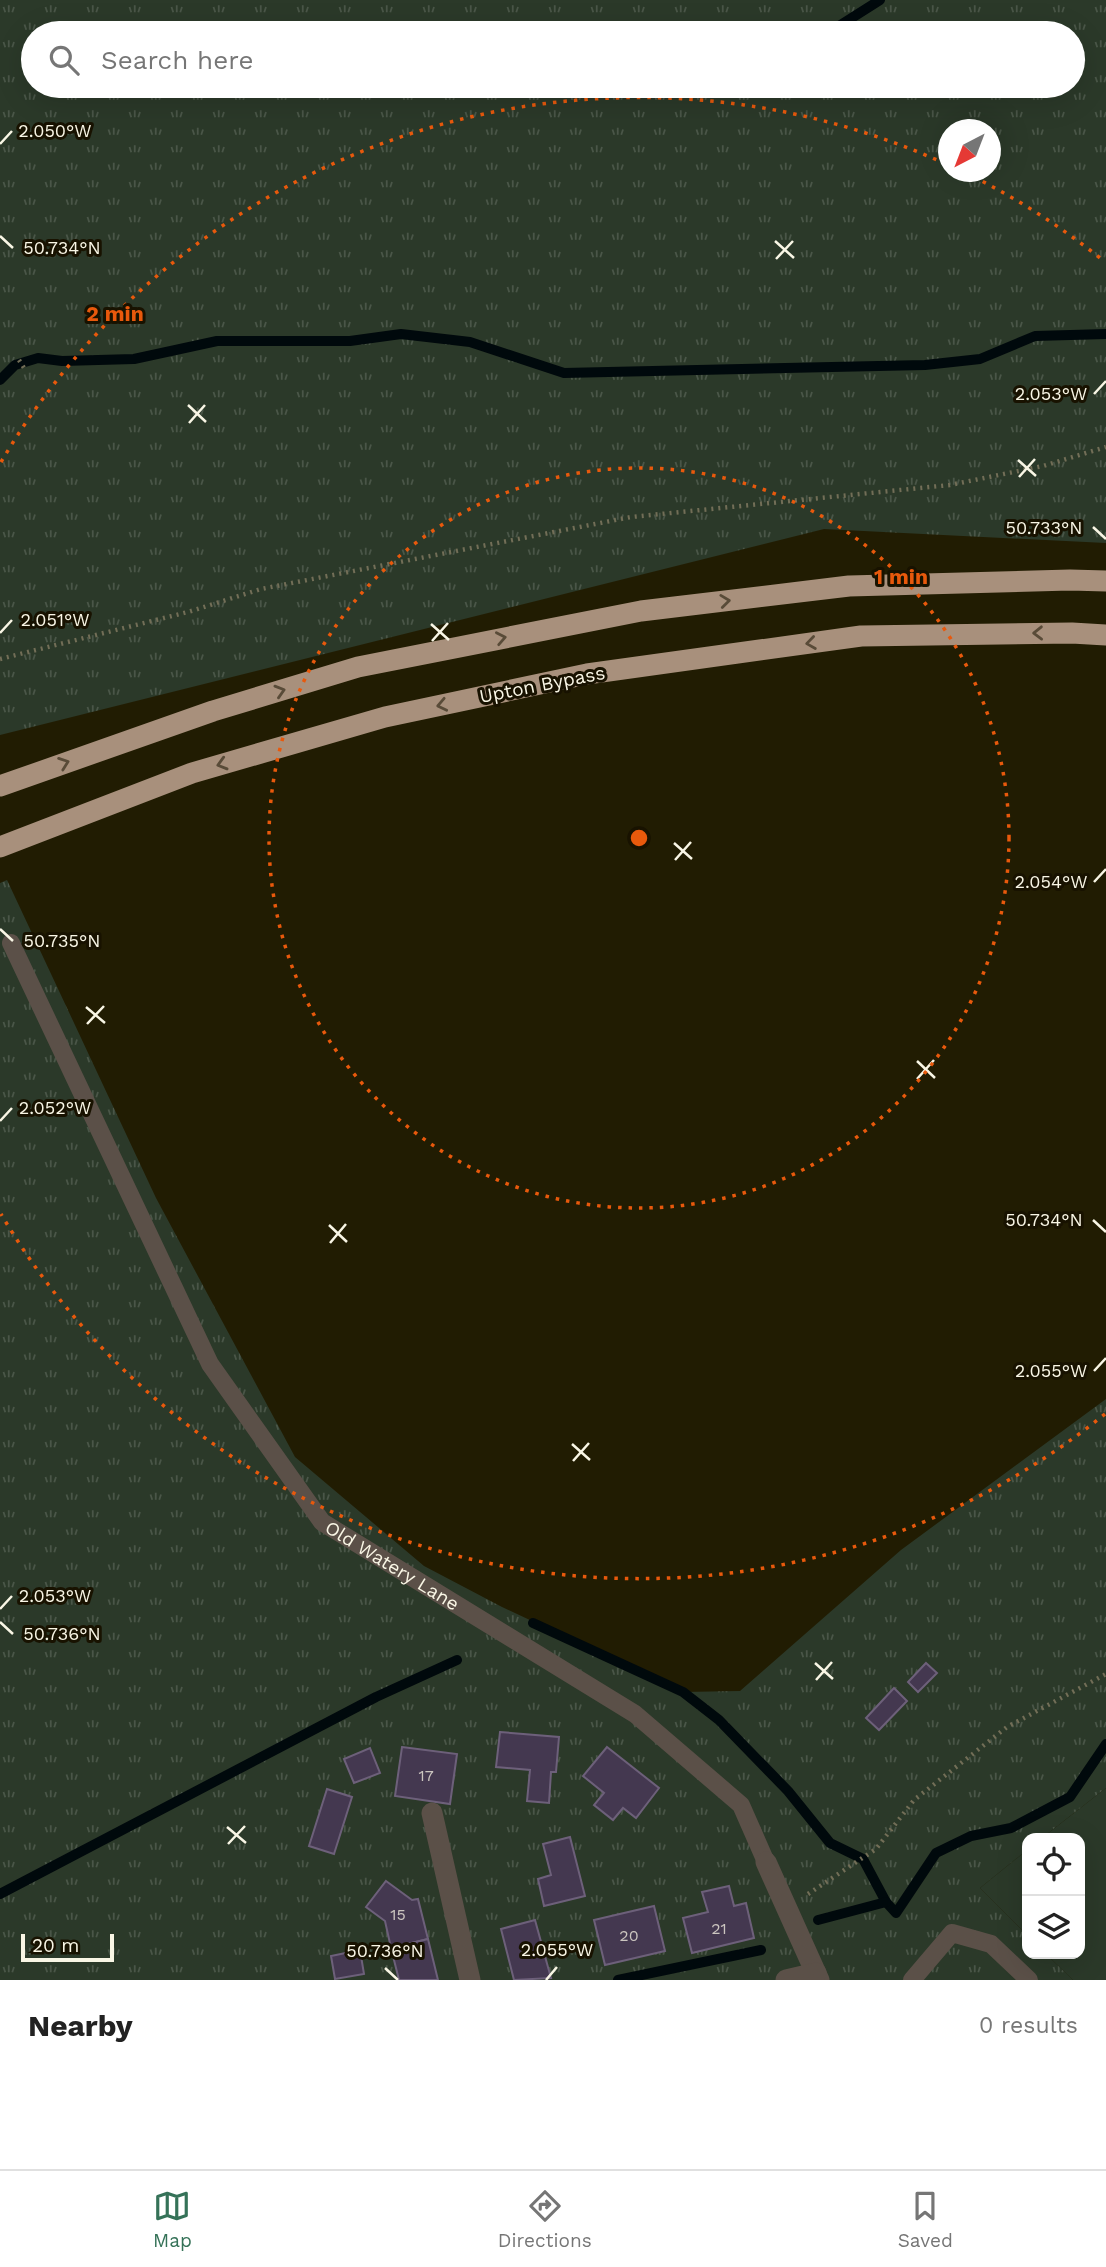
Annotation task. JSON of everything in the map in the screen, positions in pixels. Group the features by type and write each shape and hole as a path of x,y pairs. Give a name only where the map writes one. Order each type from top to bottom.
{"highway":[{"path":"0,786 213,711 358,667 640,611 849,586 1106,581"},
{"name":"Upton Bypass","path":"0,848 192,773 384,717 587,674 861,636 1072,633 1106,635"}],"street":[{"path":"432,1814 470,1980"},
{"name":"Old Watery Lane","path":"766,1862 817,1977"},
{"path":"786,1980 817,1977"}],"lane":[{"name":"Old Watery Lane","path":"10,943 210,1364 322,1522 635,1714 741,1805 766,1862"},
{"path":"912,1980 952,1933 991,1944 1029,1980"}],"path":[{"path":"19,360 26,371"},
{"path":"0,659 188,612 261,589 631,517 950,485 1043,467 1106,447"},
{"path":"787,1908 876,1849 914,1800 996,1734 1106,1674"}],"green space":[{"path":"0,0 1106,0 1106,543 824,529 0,735"},
{"path":"7,880 156,1198 295,1457 424,1566 502,1607 683,1692 740,1691 901,1550 1106,1399 1106,1788 1048,1833 1022,1833 1022,1854 980,1888 1022,1930 1022,1959 1051,1959 1073,1980 0,1980 0,883"},
{"path":"1106,1788 1106,1980 1073,1980 1051,1959 1085,1959 1085,1833 1048,1833"},
{"path":"1022,1854 1022,1930 980,1888"}],"building":[{"path":"926,1663 937,1673 918,1692 908,1682"},
{"path":"894,1688 907,1701 879,1730 866,1718"},
{"path":"500,1732 559,1737 556,1772 551,1772 549,1803 527,1801 530,1770 496,1767"},
{"path":"402,1747 457,1754 450,1804 395,1796"},
{"path":"607,1747 659,1788 636,1818 623,1808 613,1820 594,1805 604,1793 583,1776"},
{"path":"370,1748 380,1773 354,1783 344,1759"},
{"path":"327,1789 352,1797 334,1854 309,1846"},
{"path":"570,1837 585,1896 544,1906 538,1879 551,1875 543,1844"},
{"path":"386,1881 412,1900 418,1899 428,1939 391,1948 385,1921 366,1907"},
{"path":"729,1886 734,1906 746,1903 754,1938 692,1953 683,1918 708,1912 702,1892"},
{"path":"654,1906 665,1951 605,1965 594,1920"},
{"path":"535,1920 551,1978 514,1980 501,1929"},
{"path":"428,1939 438,1980 399,1980 391,1948"},
{"path":"360,1950 364,1974 335,1979 331,1956"}],"waterway":[{"path":"847,21 880,0"},
{"path":"0,380 15,365 38,358 62,361 134,359 217,341 350,341 401,334 470,342 564,373 925,365 980,359 1035,336 1106,334"},
{"path":"533,1623 683,1692 719,1720 788,1791 830,1843 863,1859 886,1902 896,1913 936,1853 971,1836 1011,1828 1070,1797 1106,1744"},
{"path":"0,1894 376,1697 457,1660"},
{"path":"818,1920 886,1902"},
{"path":"618,1980 761,1950"}]}
